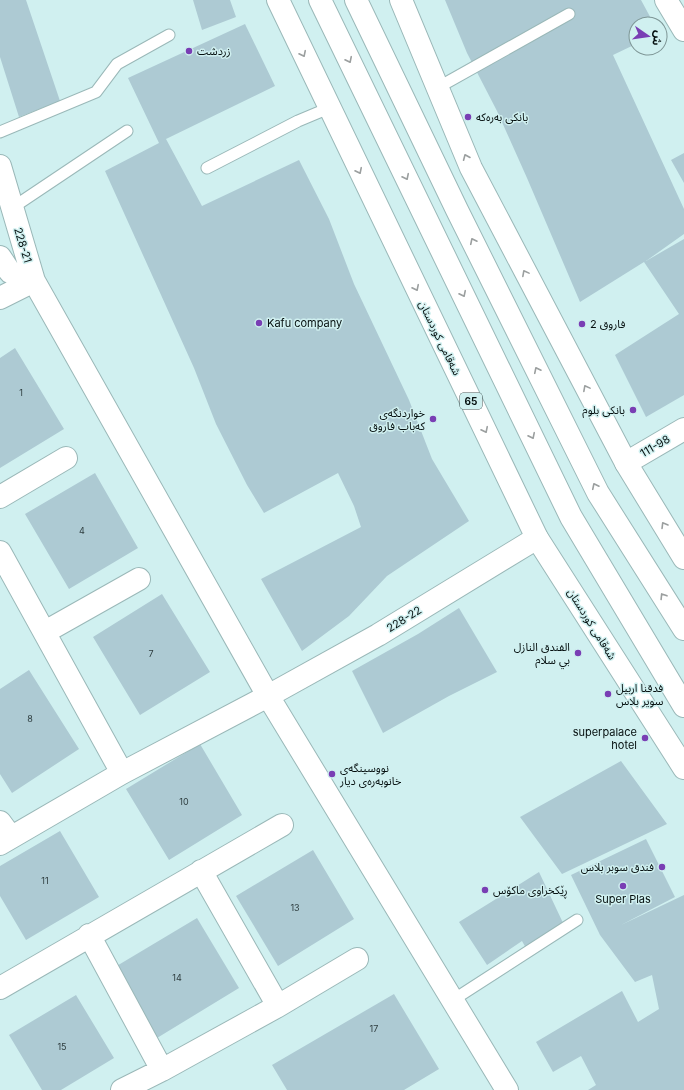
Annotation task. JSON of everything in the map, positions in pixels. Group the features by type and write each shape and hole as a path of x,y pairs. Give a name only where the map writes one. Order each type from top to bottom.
{"main road":[{"path":"320,0 571,516 684,706"},
{"path":"356,0 598,493 684,629"},
{"path":"666,0 684,30"},
{"name":"شەقامی کوردستان","path":"280,5 537,538 684,768"},
{"path":"403,6 471,168 626,463 684,558"},
{"name":"228-21","path":"0,166 34,281"},
{"name":"228-21","path":"0,257 10,272 34,281"},
{"path":"0,298 34,281 268,696 507,1090"},
{"name":"111-98","path":"626,463 684,429"},
{"path":"0,497 66,458"},
{"name":"228-22","path":"4,834 268,696 378,635 537,538"},
{"path":"0,552 122,773"},
{"path":"45,632 139,579"},
{"path":"0,988 89,935 282,825"},
{"path":"201,871 278,1006"},
{"path":"89,935 162,1070"},
{"path":"122,1090 162,1070 278,1006 357,959"}],"lane":[{"path":"437,88 569,14"},
{"path":"0,132 96,92 118,64 169,35"},
{"path":"207,168 298,121 329,108"},
{"path":"12,208 127,131"},
{"path":"453,1000 577,920"}],"building":[{"path":"0,0 26,0 60,101 19,117 0,57"},
{"path":"193,0 230,0 236,17 202,30"},
{"path":"445,0 641,0 650,16 628,16 628,48 613,55 684,209 684,234 646,261 684,239 684,395 646,417 615,355 679,314 644,262 580,302 497,111 467,53"},
{"path":"245,24 275,86 166,139 202,206 299,160 329,219 354,284 409,400 432,459 469,521 387,576 349,616 302,651 261,579 361,527 354,506 338,473 264,513 247,485 216,424 194,368 105,171 159,143 128,78"},
{"path":"684,153 684,183 671,160"},
{"path":"15,348 64,429 0,468 0,358"},
{"path":"95,473 138,548 69,589 25,514"},
{"path":"162,594 210,672 140,715 93,637"},
{"path":"459,608 497,672 449,696 383,733 352,671 418,634"},
{"path":"29,670 79,749 12,793 0,774 0,689"},
{"path":"200,744 242,815 169,860 126,789"},
{"path":"621,761 667,824 562,874 520,817"},
{"path":"60,831 99,897 26,940 0,896 0,866"},
{"path":"646,839 675,897 621,925 684,895 684,1090 588,1090 596,1085 581,1056 553,1072 536,1042 622,991 638,1022 659,1009 652,975 635,982 600,935 571,875"},
{"path":"313,850 354,919 278,966 236,896"},
{"path":"539,872 564,925 527,950 522,941 487,965 459,922"},
{"path":"197,918 239,988 157,1038 115,967"},
{"path":"394,994 439,1069 404,1090 287,1090 272,1065"},
{"path":"76,995 114,1058 61,1090 42,1090 9,1035"}],"place":[{"name":"زردشت","path":"189,51"},
{"name":"بانکی بەرەکە","path":"468,117"},
{"name":"Kafu company","path":"259,323"},
{"name":"فاروق 2","path":"582,324"},
{"name":"بانکی بلوم","path":"633,410"},
{"name":"خواردنگەی کەباب فاروق","path":"433,419"},
{"name":"الفندق النازل بي سلام","path":"578,653"},
{"name":"فدقنا اربيل سوير بلاس","path":"608,694"},
{"name":"superpalace hotel","path":"645,738"},
{"name":"نووسینگەی خانوبەرەی دیار","path":"332,774"},
{"name":"فندق سوبر بلاس","path":"662,867"},
{"name":"Super Plas","path":"623,886"},
{"name":"ڕێکخراوی ماکۆس","path":"485,890"}]}
